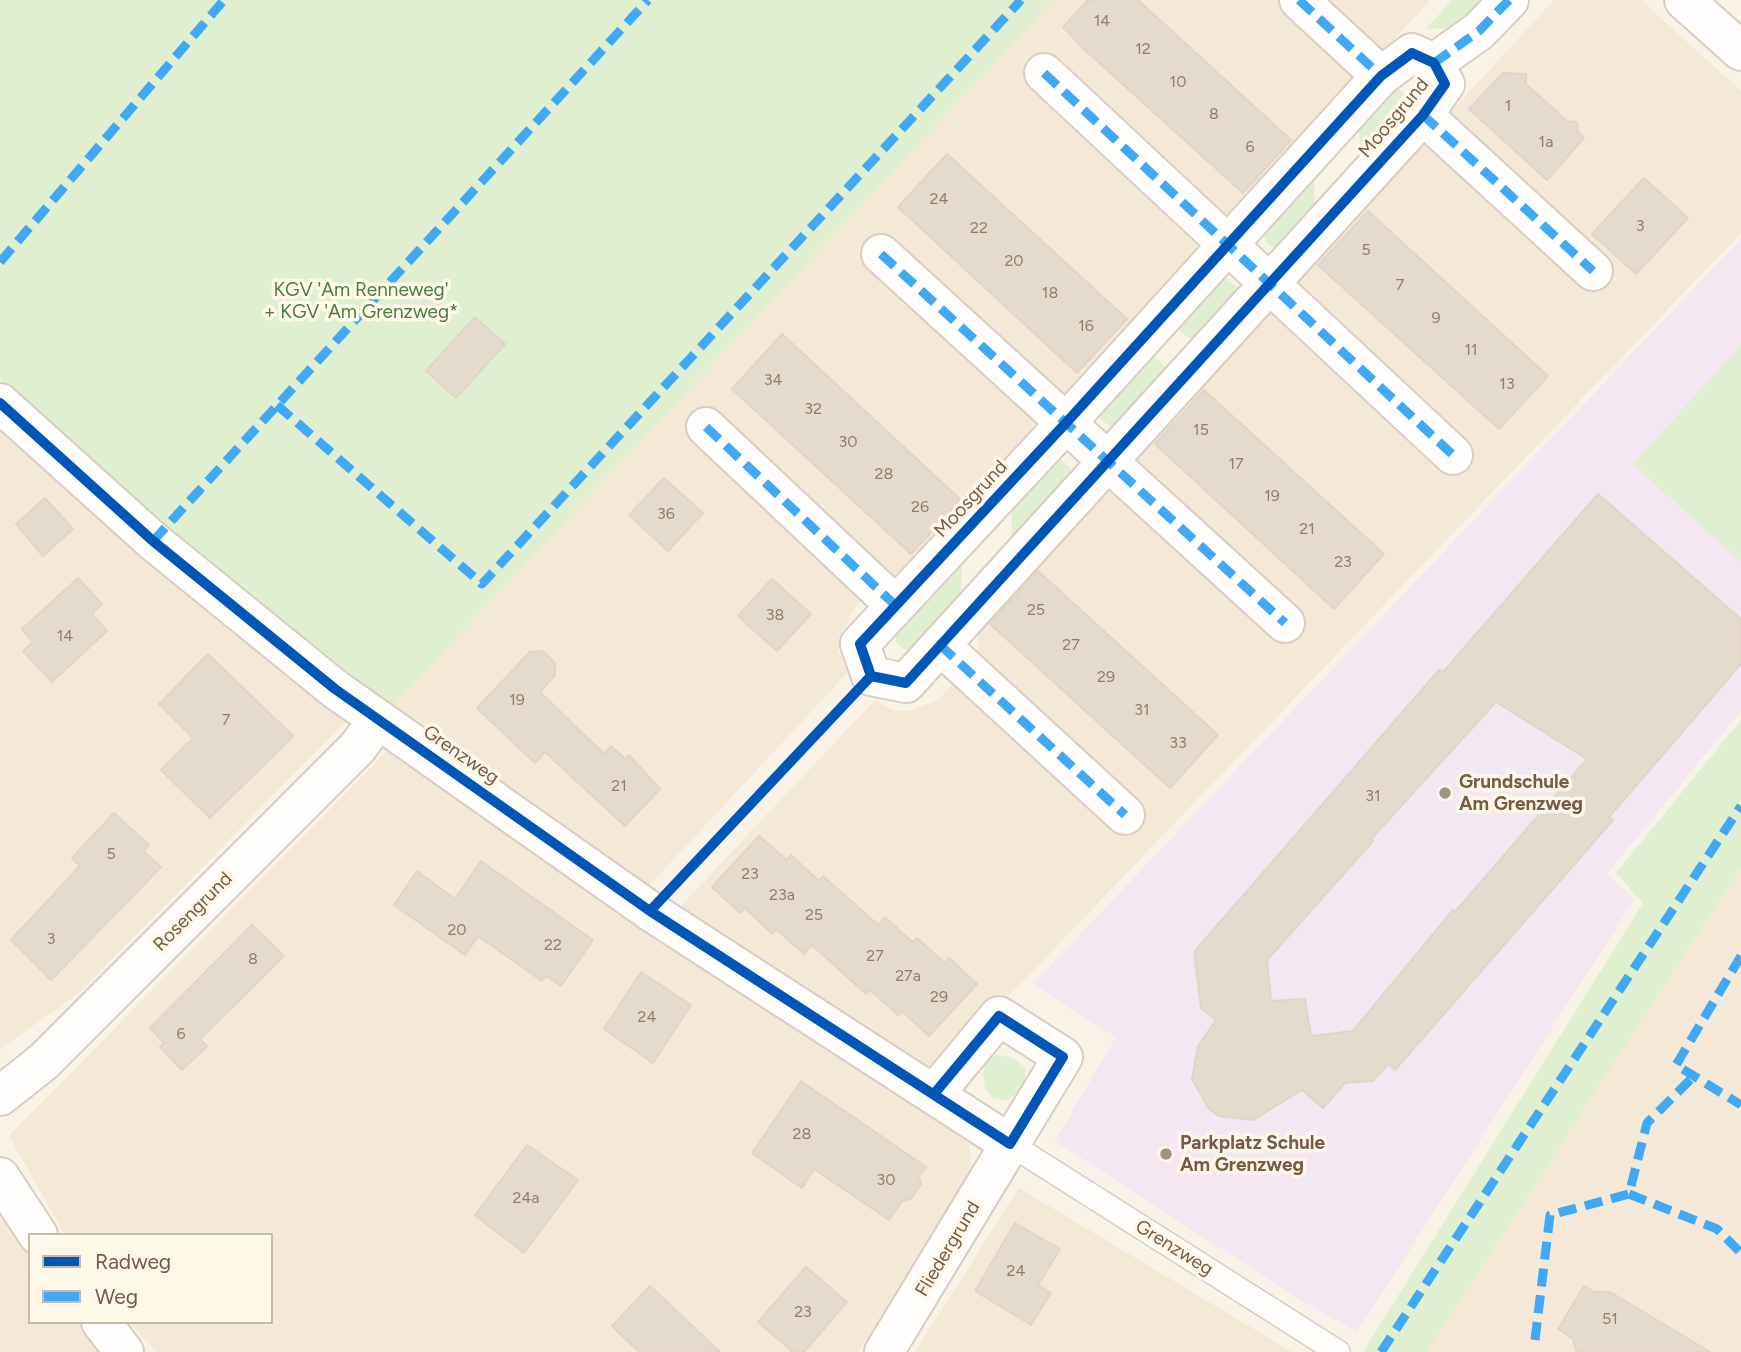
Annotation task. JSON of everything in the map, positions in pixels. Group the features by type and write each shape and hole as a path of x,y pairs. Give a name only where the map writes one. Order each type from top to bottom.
{"street":[{"name":"Moosgrund","path":"1299,0 1381,76"},
{"name":"Moosgrund","path":"1434,63 1479,31 1509,0"},
{"path":"1684,0 1741,51"},
{"name":"Moosgrund","path":"1412,53 1434,63 1445,84 1423,115 906,683 871,677 860,644 895,605 1065,424 1381,76 1412,53"},
{"path":"1044,73 1454,455"},
{"name":"Moosgrund","path":"1423,115 1593,271"},
{"path":"881,254 1285,624"},
{"name":"Grenzweg","path":"0,403 153,541 335,689 650,911 1010,1144"},
{"path":"706,427 895,605"},
{"path":"940,645 1125,815"},
{"name":"Rosengrund","path":"0,1096 43,1062 358,747 378,719"},
{"path":"933,1094 999,1016 1063,1057 1010,1144"},
{"name":"Fliedergrund","path":"884,1352 1010,1144"},
{"path":"0,1177 37,1233"},
{"path":"103,1324 124,1352"}],"lane":[{"name":"Grenzweg","path":"1010,1144 1338,1352"}],"shaded area":[{"path":"1054,0 1430,0 911,572 885,577 862,597 841,632 838,651 849,671 646,889 392,707"},
{"path":"1554,0 1641,0 1741,91 1741,233 932,1076 677,910 875,700 894,711 912,710 938,700 979,654 977,627"},
{"name":"Grundschule Am Grenzweg","path":"1741,239 1741,711 1607,874 1634,900 1357,1332 1297,1298 1055,1141 1116,1037 1033,984"},
{"path":"0,425 203,607 346,721 78,994 0,1049"},
{"path":"388,750 638,928 968,1139 973,1175 858,1352 157,1352 130,1324 273,1324 273,1233 64,1233 9,1136"},
{"path":"1741,868 1741,1352 1427,1352"},
{"path":"1019,1188 1292,1352 915,1352"},
{"path":"0,1204 28,1249 28,1324 80,1324 103,1352 0,1352"}],"green space":[{"name":"KGV 'Am Renneweg' + KGV 'Am Grenzweg*","path":"0,0 1054,0 392,707 165,528 0,378"},
{"path":"1452,0 1483,0 1452,28 1426,29"},
{"path":"1399,89 1409,97 1409,108 1361,163 1359,122 1390,90"},
{"path":"1314,175 1315,213 1281,248 1273,247 1265,241 1264,233"},
{"path":"1226,279 1236,287 1235,297 1193,342 1174,325 1215,282"},
{"path":"1741,345 1741,562 1633,464"},
{"path":"1149,352 1169,370 1121,424 1110,426 1101,420 1100,407"},
{"path":"1059,458 1070,468 1071,481 1012,542 1011,500"},
{"path":"962,557 961,597 914,649 903,649 896,642 896,631"},
{"path":"1741,720 1741,868 1427,1352 1363,1352 1643,903 1616,873"},
{"path":"996,1055 1011,1057 1025,1067 1027,1082 1016,1095 1006,1100 993,1098 985,1088 983,1074 986,1062"}],"building":[{"path":"1088,0 1138,0 1291,140 1243,193 1063,27"},
{"path":"1503,73 1526,74 1526,84 1567,121 1577,122 1578,132 1584,138 1547,180 1469,109"},
{"path":"947,154 1127,319 1077,373 898,207"},
{"path":"1644,178 1688,218 1636,274 1592,234"},
{"path":"1368,211 1548,376 1499,429 1318,265"},
{"path":"475,317 505,344 456,398 426,371"},
{"path":"782,334 961,500 911,554 732,389"},
{"path":"1204,390 1384,554 1334,609 1155,444"},
{"path":"664,478 703,513 668,551 629,515"},
{"path":"1598,494 1741,619 1741,664 1609,817 1613,820 1395,1070 1388,1064 1373,1081 1345,1083 1323,1108 1302,1090 1253,1120 1219,1116 1209,1109 1192,1079 1198,1046 1216,1020 1201,1008 1194,952 1439,670 1443,672","holes":["1496,702 1587,759 1455,912 1453,910 1353,1031 1311,1036 1305,999 1271,1001 1267,960 1373,841 1371,839"]},
{"path":"45,498 73,529 43,556 16,524"},
{"path":"1038,571 1218,735 1170,788 990,624"},
{"path":"78,578 102,604 92,614 107,631 52,682 23,651 33,642 22,629"},
{"path":"772,579 811,614 777,651 738,616"},
{"path":"543,651 555,663 555,675 540,692 604,754 611,746 625,759 629,755 660,789 625,826 545,752 535,763 477,708 530,652"},
{"path":"208,654 293,736 210,818 161,770 193,738 159,704"},
{"path":"114,813 149,845 143,851 161,867 51,980 11,940 80,866 72,858"},
{"path":"759,836 787,860 791,855 819,881 823,876 878,925 885,917 912,942 917,938 945,963 949,958 977,984 929,1036 902,1011 898,1015 870,990 866,994 812,945 804,954 776,929 772,934 745,908 740,913 712,887"},
{"path":"481,861 593,940 561,986 546,976 542,981 478,936 465,955 394,905 417,871 455,899"},
{"path":"252,925 284,956 200,1039 207,1046 182,1070 160,1047 164,1043 150,1028"},
{"path":"641,972 691,1005 653,1063 604,1029"},
{"path":"801,1081 926,1167 919,1176 921,1184 911,1199 902,1201 889,1220 814,1169 802,1188 752,1153"},
{"path":"527,1145 578,1180 524,1253 475,1215"},
{"path":"1015,1223 1060,1249 1038,1285 1051,1293 1031,1325 975,1291"},
{"path":"806,1267 847,1302 804,1352 793,1352 758,1322"},
{"path":"650,1286 720,1352 639,1352 612,1326"},
{"path":"1584,1286 1594,1292 1610,1292 1710,1352 1576,1352 1573,1339 1558,1329"}],"marked path":[{"path":"0,262 224,0"},
{"path":"153,541 648,0"},
{"path":"277,405 482,584 1021,0"},
{"path":"1299,0 1381,76"},
{"path":"1434,63 1479,31 1509,0"},
{"path":"1044,73 1453,455"},
{"path":"1423,115 1593,271"},
{"path":"881,254 1285,623"},
{"path":"706,427 895,605"},
{"path":"940,645 1125,815"},
{"path":"1381,1352 1741,806"},
{"path":"1741,956 1676,1065 1741,1105"},
{"path":"1535,1340 1550,1215 1629,1194 1647,1123 1694,1076"},
{"path":"1629,1194 1717,1229 1741,1253"}],"cycle path":[{"path":"1412,53 1434,63 1445,84 1423,115 906,683 871,676 860,644 1065,424 1381,76 1412,53"},
{"path":"0,403 153,541 335,689 650,911 1010,1144 1063,1057 999,1016 934,1094"},
{"path":"650,911 871,676"}],"place":[{"name":"Grundschule Am Grenzweg","path":"1445,793"},
{"name":"Parkplatz Schule Am Grenzweg","path":"1166,1154"}]}
